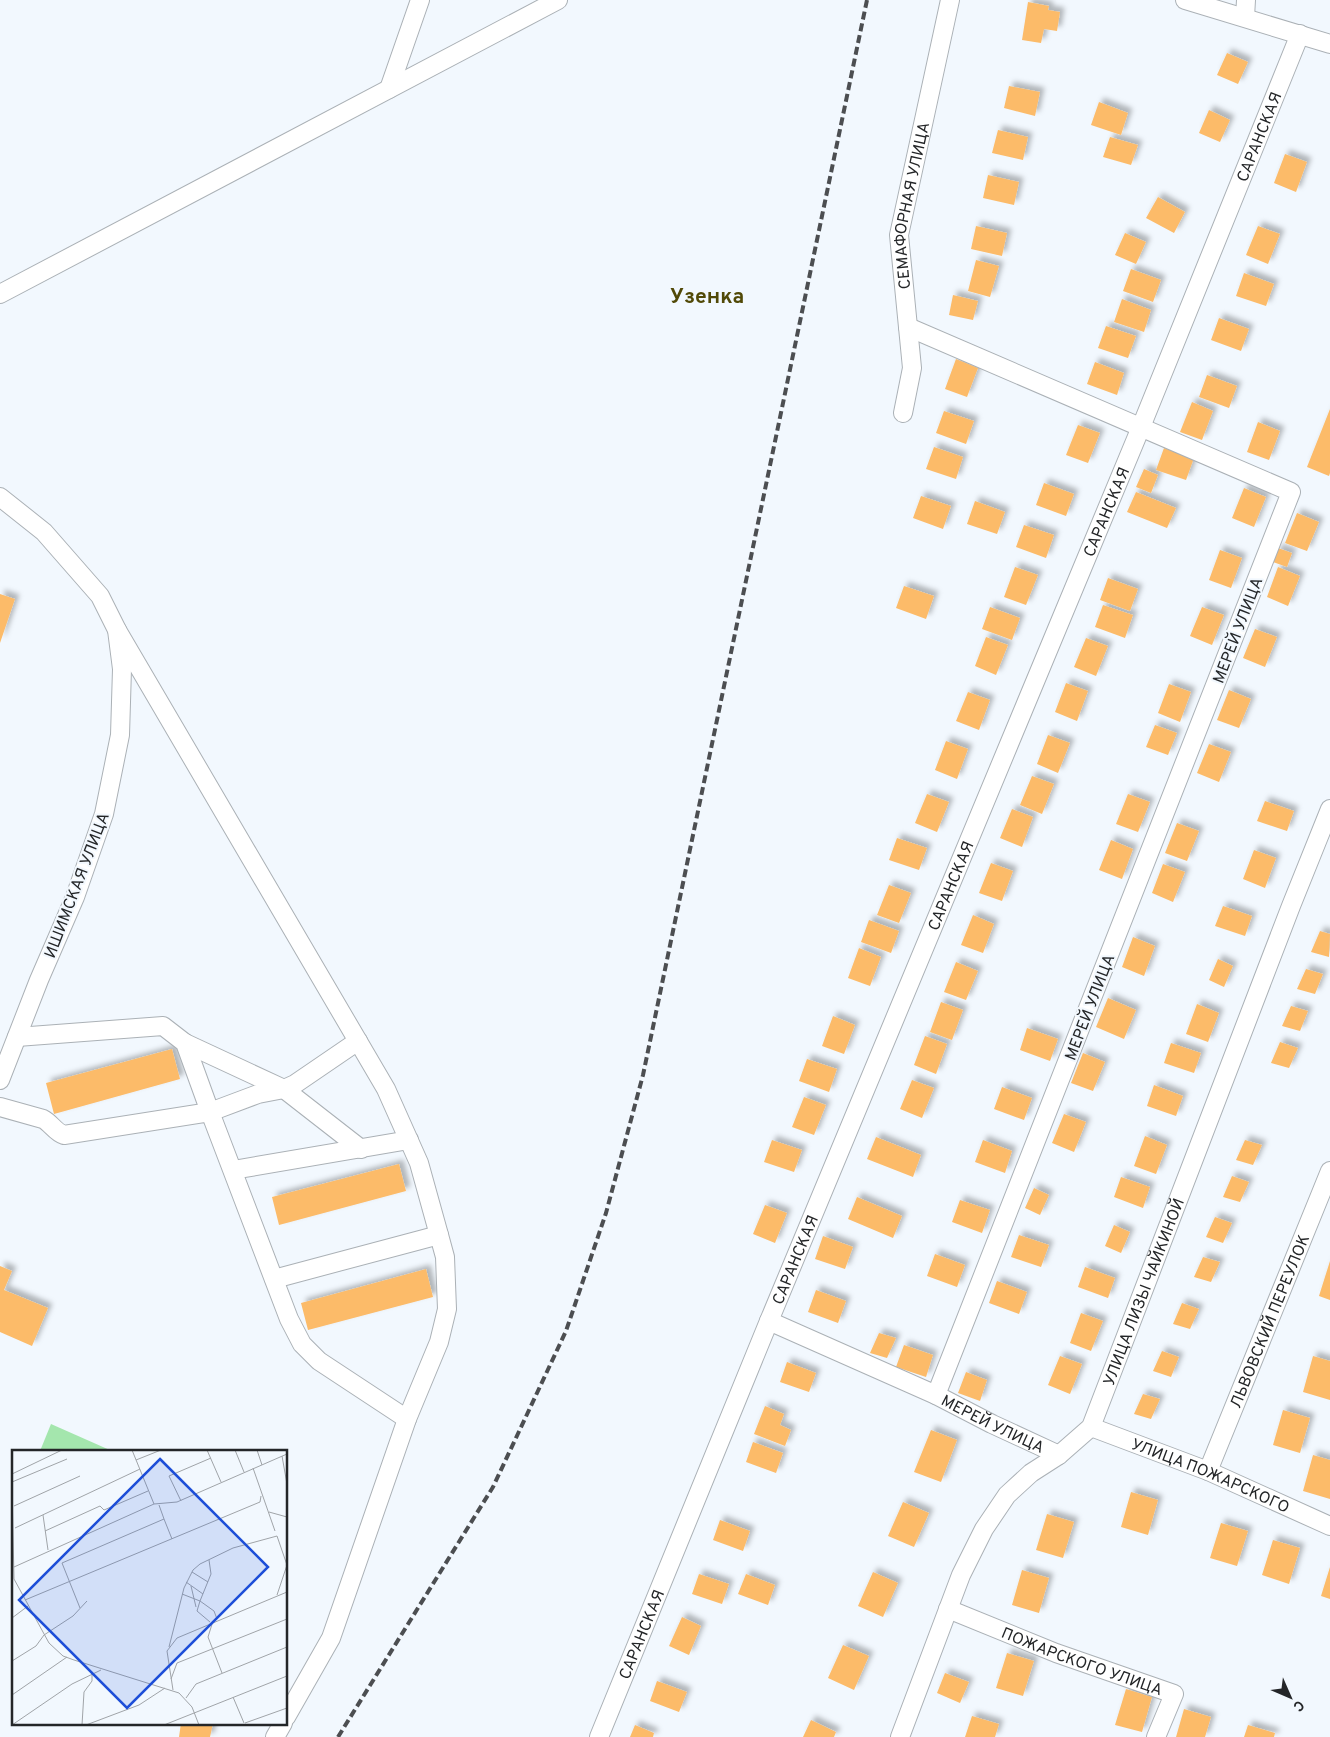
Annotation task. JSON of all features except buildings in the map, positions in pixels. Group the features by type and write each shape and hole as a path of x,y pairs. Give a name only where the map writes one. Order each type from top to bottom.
{"street":[{"path":"389,89 420,0"},
{"path":"0,294 558,0"},
{"name":"СЕМАФОРНАЯ УЛИЦА","path":"903,413 912,368 899,236 950,0"},
{"path":"1185,0 1246,9 1300,34 1330,44"},
{"name":"САРАНСКАЯ","path":"599,1737 769,1321 1142,427 1300,34"},
{"path":"908,327 1142,427"},
{"name":"МЕРЕЙ УЛИЦА","path":"1059,1455 992,1424 936,1395 1291,492 1142,427"},
{"name":"ИШИМСКАЯ УЛИЦА","path":"0,496 44,532 100,596 117,630 122,669 120,735 104,814 75,897 2,1069"},
{"path":"117,630 386,1088 419,1163 445,1257 447,1309 439,1342 407,1418 332,1638 288,1714"},
{"name":"УЛИЦА ЛИЗЫ ЧАЙКИНОЙ","path":"900,1737 961,1575 984,1529 1007,1495 1031,1473 1059,1455 1091,1427 1330,809"},
{"path":"16,1037 163,1026 185,1043 284,1088 361,1148"},
{"path":"0,1107 42,1119 64,1135 210,1112 258,1094 296,1084 358,1041"},
{"path":"185,1043 289,1319 302,1344 319,1361 407,1418"},
{"path":"233,1170 409,1140"},
{"name":"ЛЬВОВСКИЙ ПЕРЕУЛОК","path":"1208,1471 1330,1171"},
{"path":"274,1279 439,1235"},
{"path":"769,1321 936,1395"},
{"name":"УЛИЦА ПОЖАРСКОГО","path":"1091,1427 1208,1471 1330,1526"},
{"name":"ПОЖАРСКОГО УЛИЦА","path":"948,1609 1056,1653 1174,1694 1156,1737"},
{"path":"275,1737 282,1724"}],"green space":[{"path":"51,1424 110,1450 40,1450"}],"railway":[{"path":"338,1737 493,1487 566,1331 606,1213 643,1075 867,0"}],"district":[{"name":"Узенка","path":"707,296"}]}
